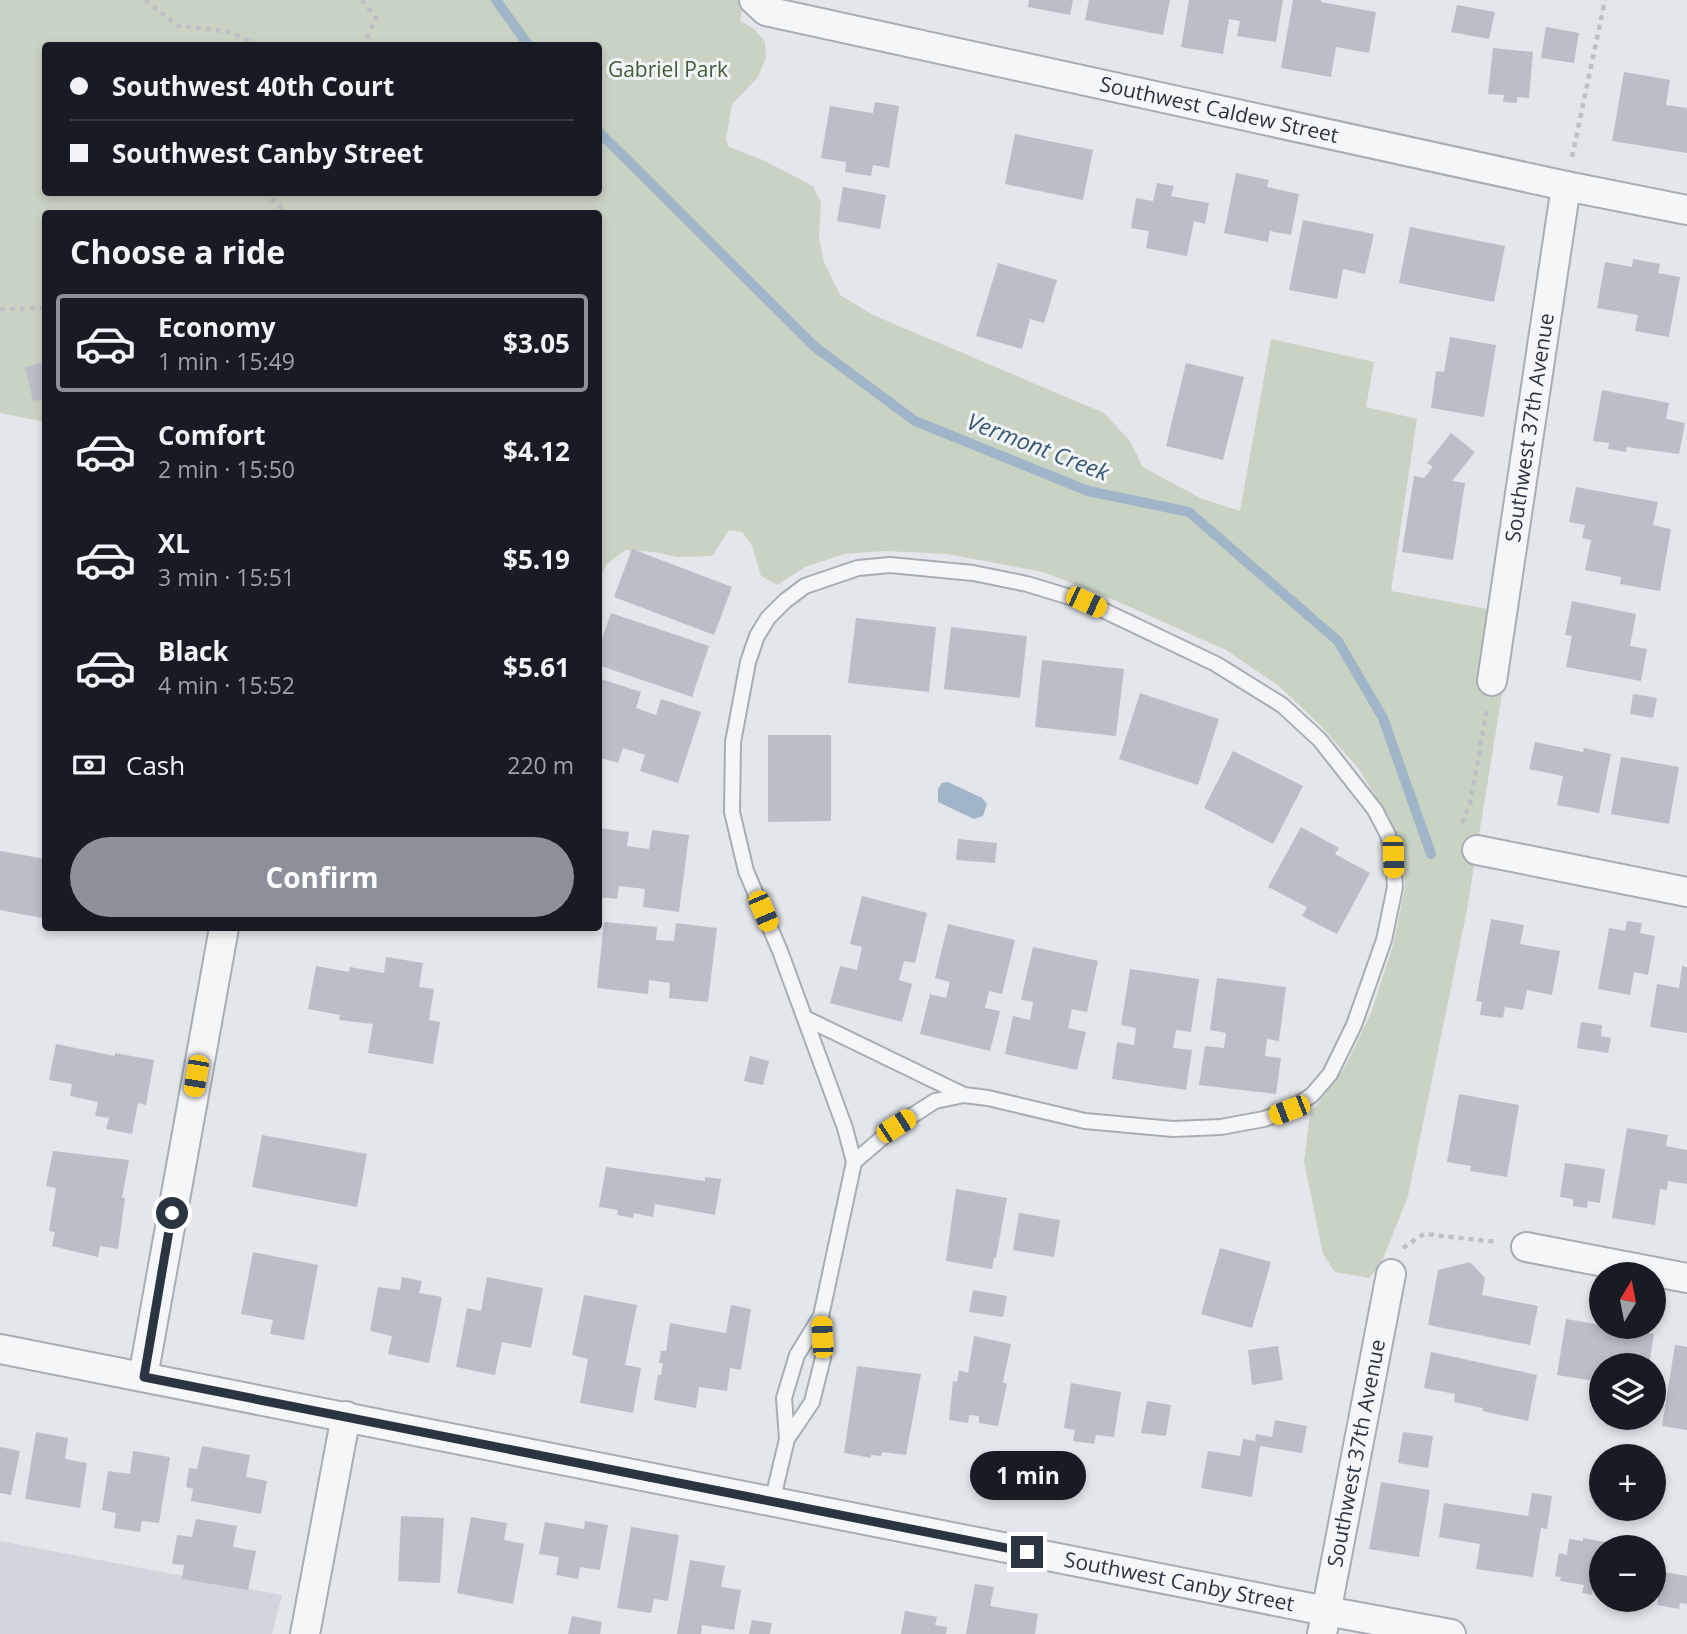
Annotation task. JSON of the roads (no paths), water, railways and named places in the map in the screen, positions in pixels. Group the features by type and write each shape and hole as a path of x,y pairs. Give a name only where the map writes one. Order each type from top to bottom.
{"street":[{"name":"Southwest Caldew Street","path":"754,0 766,11 1687,210"},
{"name":"Southwest 37th Avenue","path":"1492,681 1566,186"},
{"path":"1477,850 1687,892"},
{"path":"144,1377 223,931"},
{"path":"1526,1247 1687,1278"},
{"name":"Southwest 37th Avenue","path":"1324,1623 1391,1274"},
{"name":"Southwest Canby Street","path":"0,1349 772,1502 1324,1623 1451,1634"},
{"path":"304,1634 346,1416"}],"lane":[{"path":"787,1439 812,1402 823,1358 821,1315 853,1162 845,1128 805,1018 746,871 732,812 733,742 748,662 757,636 768,618 805,586 858,568 890,565 972,573 1027,584 1086,602 1216,664 1282,705 1320,740 1375,810 1388,835 1395,887 1384,940 1354,1025 1330,1074 1312,1096 1289,1110 1264,1119 1221,1127 1173,1129 1085,1121 988,1098 964,1095 805,1018"},
{"path":"853,1162 896,1126 935,1101 964,1095"},
{"path":"772,1502 787,1439 784,1398 797,1354 821,1315"}],"water":[{"path":"948,782 982,798 987,804 983,816 974,819 938,802 938,789 942,783"}],"waterway":[{"name":"Vermont Creek","path":"496,0 526,42"},
{"name":"Vermont Creek","path":"602,135 815,347 915,421 1088,491 1189,512 1338,641 1383,718 1431,854"}],"park label":[{"name":"Gabriel Park","path":"668,70"}]}
